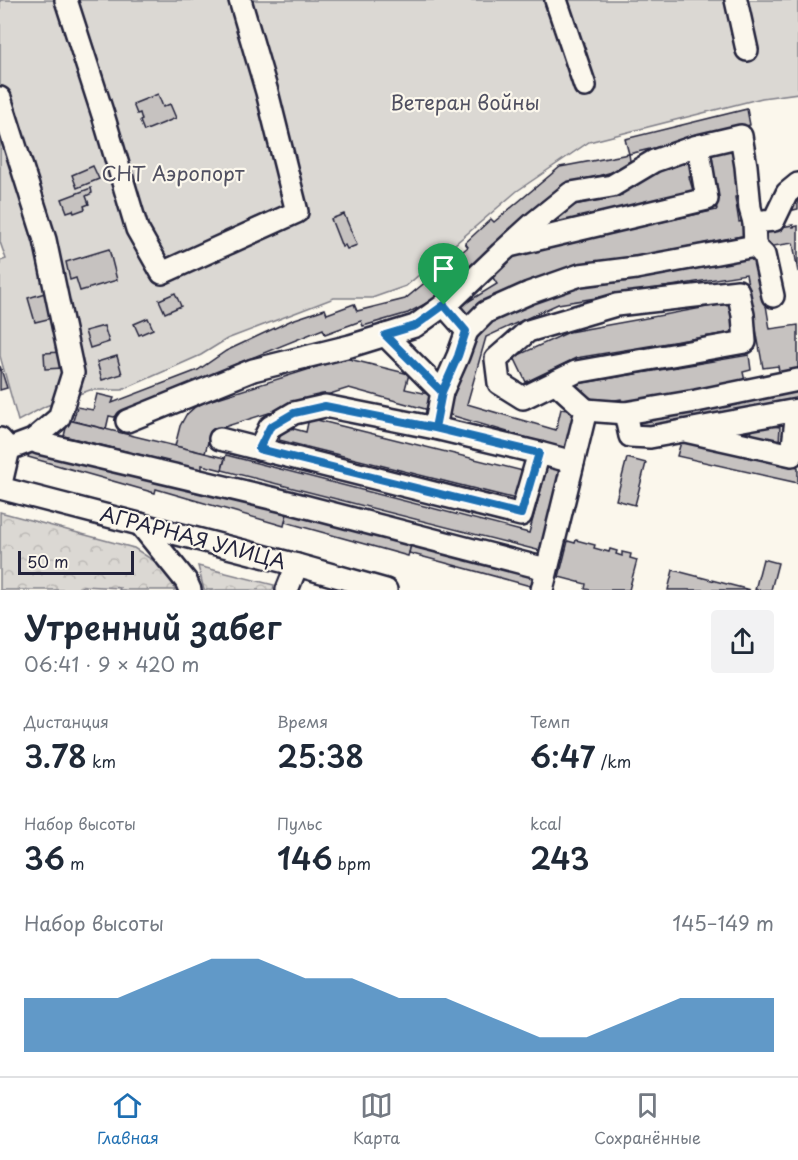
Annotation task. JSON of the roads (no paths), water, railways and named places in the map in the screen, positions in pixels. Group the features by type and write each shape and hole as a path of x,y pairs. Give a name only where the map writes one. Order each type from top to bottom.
{"street":[{"path":"66,0 137,229 162,273 297,212 267,92 240,0"},
{"path":"556,0 585,86"},
{"path":"736,0 747,50"},
{"path":"0,98 45,240 73,373 59,418 33,440"},
{"path":"127,421 254,370 415,326 454,298 509,245 571,193 612,186 654,161 698,146 741,136 750,208 754,222 755,246 764,255 772,296"},
{"path":"509,245 707,199 698,146"},
{"path":"754,222 774,220 787,193 798,184"},
{"path":"435,428 442,392 466,331 486,312 529,293 580,275 636,268 755,246"},
{"path":"738,291 745,342 576,372 555,382 523,398 499,383 496,358 528,331 616,305 738,291"},
{"path":"444,305 466,331"},
{"path":"385,335 442,392"},
{"path":"555,382 586,410 625,413 798,380"},
{"path":"259,449 270,427 294,413 325,406 435,428 573,462"},
{"path":"542,590 586,410"},
{"path":"625,413 630,436 650,437 797,410 792,455 685,431"},
{"path":"220,439 521,514 539,453"},
{"path":"0,488 2,441 33,440 50,446 288,502 546,569"},
{"name":"АГРАРНАЯ УЛИЦА","path":"0,488 386,590"},
{"path":"140,524 186,581 190,590"},
{"path":"287,590 297,565"}],"park label":[{"name":"Ветеран войны","path":"465,103"},
{"name":"СНТ Аэропорт","path":"173,174"}]}
